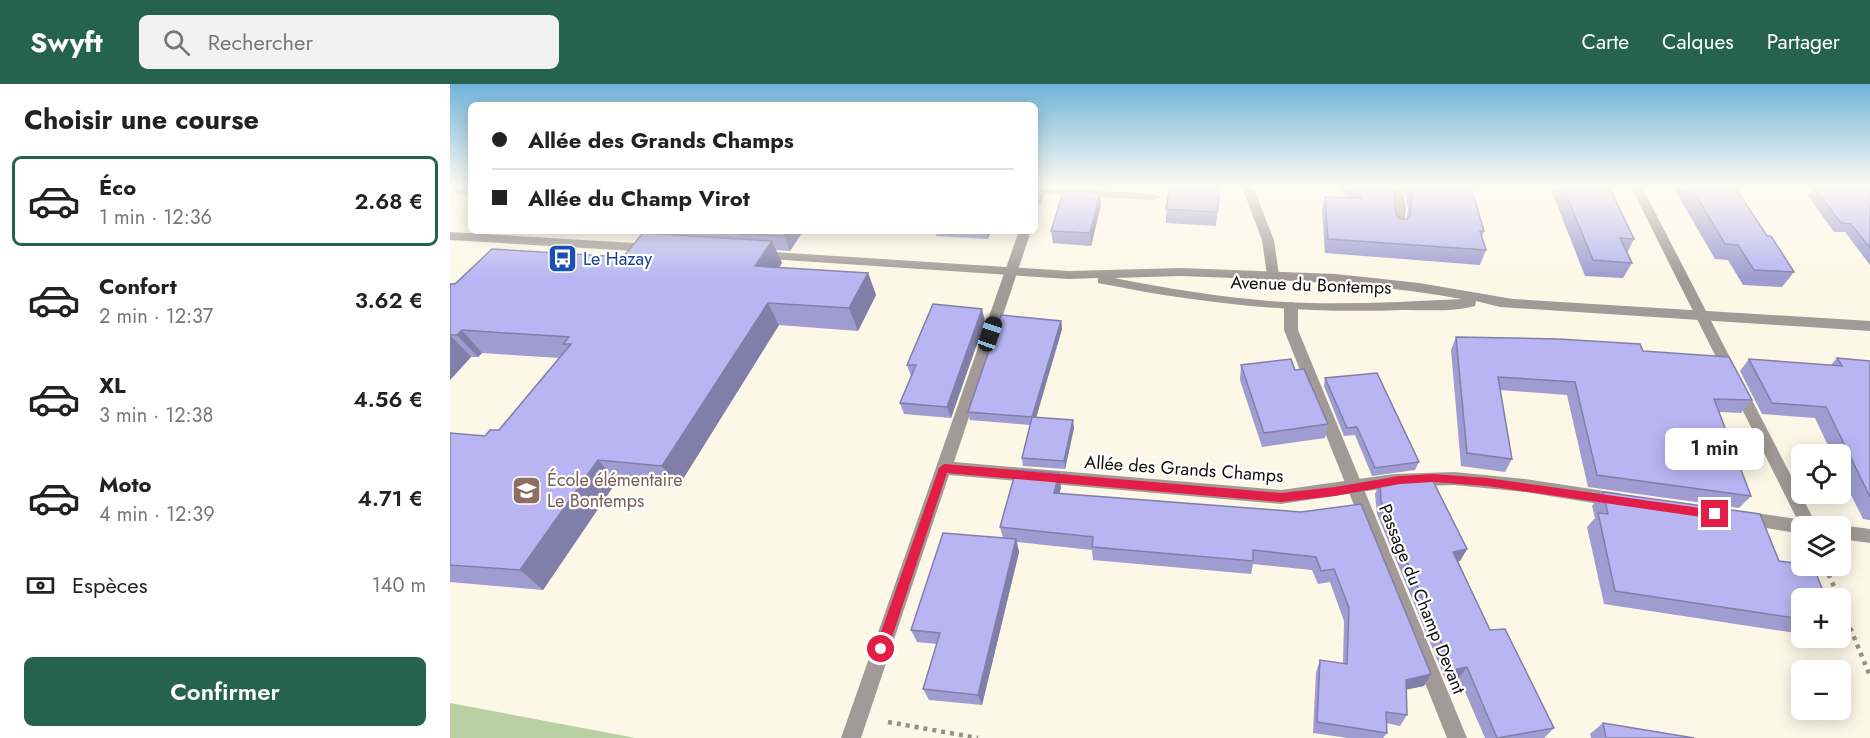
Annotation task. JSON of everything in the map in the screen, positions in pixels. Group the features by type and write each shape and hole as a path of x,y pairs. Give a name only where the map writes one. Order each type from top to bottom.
{"street":[{"path":"1259,218 1268,240 1273,275"},
{"path":"1400,218 1400,228"},
{"path":"1650,218 1804,516"},
{"path":"851,738 1024,234"},
{"path":"450,236 664,249"},
{"name":"Avenue du Bontemps","path":"745,255 1077,275 1181,272 1273,275 1375,282 1510,303 1870,326"},
{"name":"Avenue du Bontemps","path":"1077,275 1179,294 1291,306 1355,308 1510,303"},
{"name":"Passage du Champ Devant","path":"1291,306 1291,330 1457,738"},
{"name":"Allée des Grands Champs","path":"944,468 1281,497 1400,480 1433,478 1487,482 1631,502"},
{"path":"1722,515 1791,525"},
{"path":"1851,533 1870,536"}],"path":[{"path":"1851,630 1870,676"},
{"path":"858,716 978,738"}],"green space":[{"path":"450,703 636,738 450,738"}],"building":[{"path":"1055,218 1094,218 1090,233 1051,231"},
{"path":"1326,218 1480,218 1484,231 1480,231 1486,250 1328,239"},
{"path":"1576,218 1624,218 1634,239 1620,238 1632,263 1593,260"},
{"path":"1709,218 1755,218 1767,236 1771,236 1794,272 1754,270 1738,245 1725,244"},
{"path":"1837,218 1870,218 1870,248 1851,224 1841,223"},
{"path":"642,234 772,241 755,266 868,273 849,308 768,303 662,466 598,460 520,570 450,565 450,433 485,436 490,430 499,430 571,344 563,344 569,337 462,330 457,335 450,335 450,284 455,284 492,249 623,257"},
{"path":"748,234 785,234 784,236"},
{"path":"933,304 982,309 947,407 900,403 916,365 907,365"},
{"path":"1001,315 1061,321 1032,417 968,412"},
{"path":"1456,337 1558,339 1640,344 1643,351 1729,357 1752,400 1714,399 1751,496 1597,475 1575,382 1498,377 1512,459 1467,453"},
{"path":"1837,358 1870,361 1870,497 1851,458 1851,444 1844,444 1826,407 1772,403 1749,359 1842,366"},
{"path":"1291,359 1295,370 1304,369 1328,424 1264,433 1241,365"},
{"path":"1377,373 1419,462 1375,468 1357,427 1347,428 1325,378"},
{"path":"1032,417 1073,420 1064,461 1022,458"},
{"path":"1016,470 1059,473 1054,493 1301,512 1361,504 1431,674 1406,680 1407,715 1386,712 1387,733 1317,722 1320,660 1347,664 1349,608 1334,569 1321,571 1316,557 1253,550 1253,561 1092,547 1093,537 1000,527"},
{"path":"1430,475 1467,549 1453,552 1490,630 1505,629 1554,728 1497,738 1467,667 1453,670 1381,501 1380,481"},
{"path":"1603,492 1760,514 1779,561 1791,563 1791,576 1817,576 1822,588 1791,588 1791,617 1615,591 1598,513 1608,514"},
{"path":"943,533 1016,539 978,695 923,689 940,633 911,630"},
{"path":"1603,723 1694,738 1606,738"}],"place":[{"name":"Le Hazay","path":"562,259"},
{"name":"École élémentaire Le Bontemps","path":"526,490"}],"route":[{"path":"881,649 944,468 1281,497 1335,492 1400,480 1433,478 1487,482 1715,514"}]}
